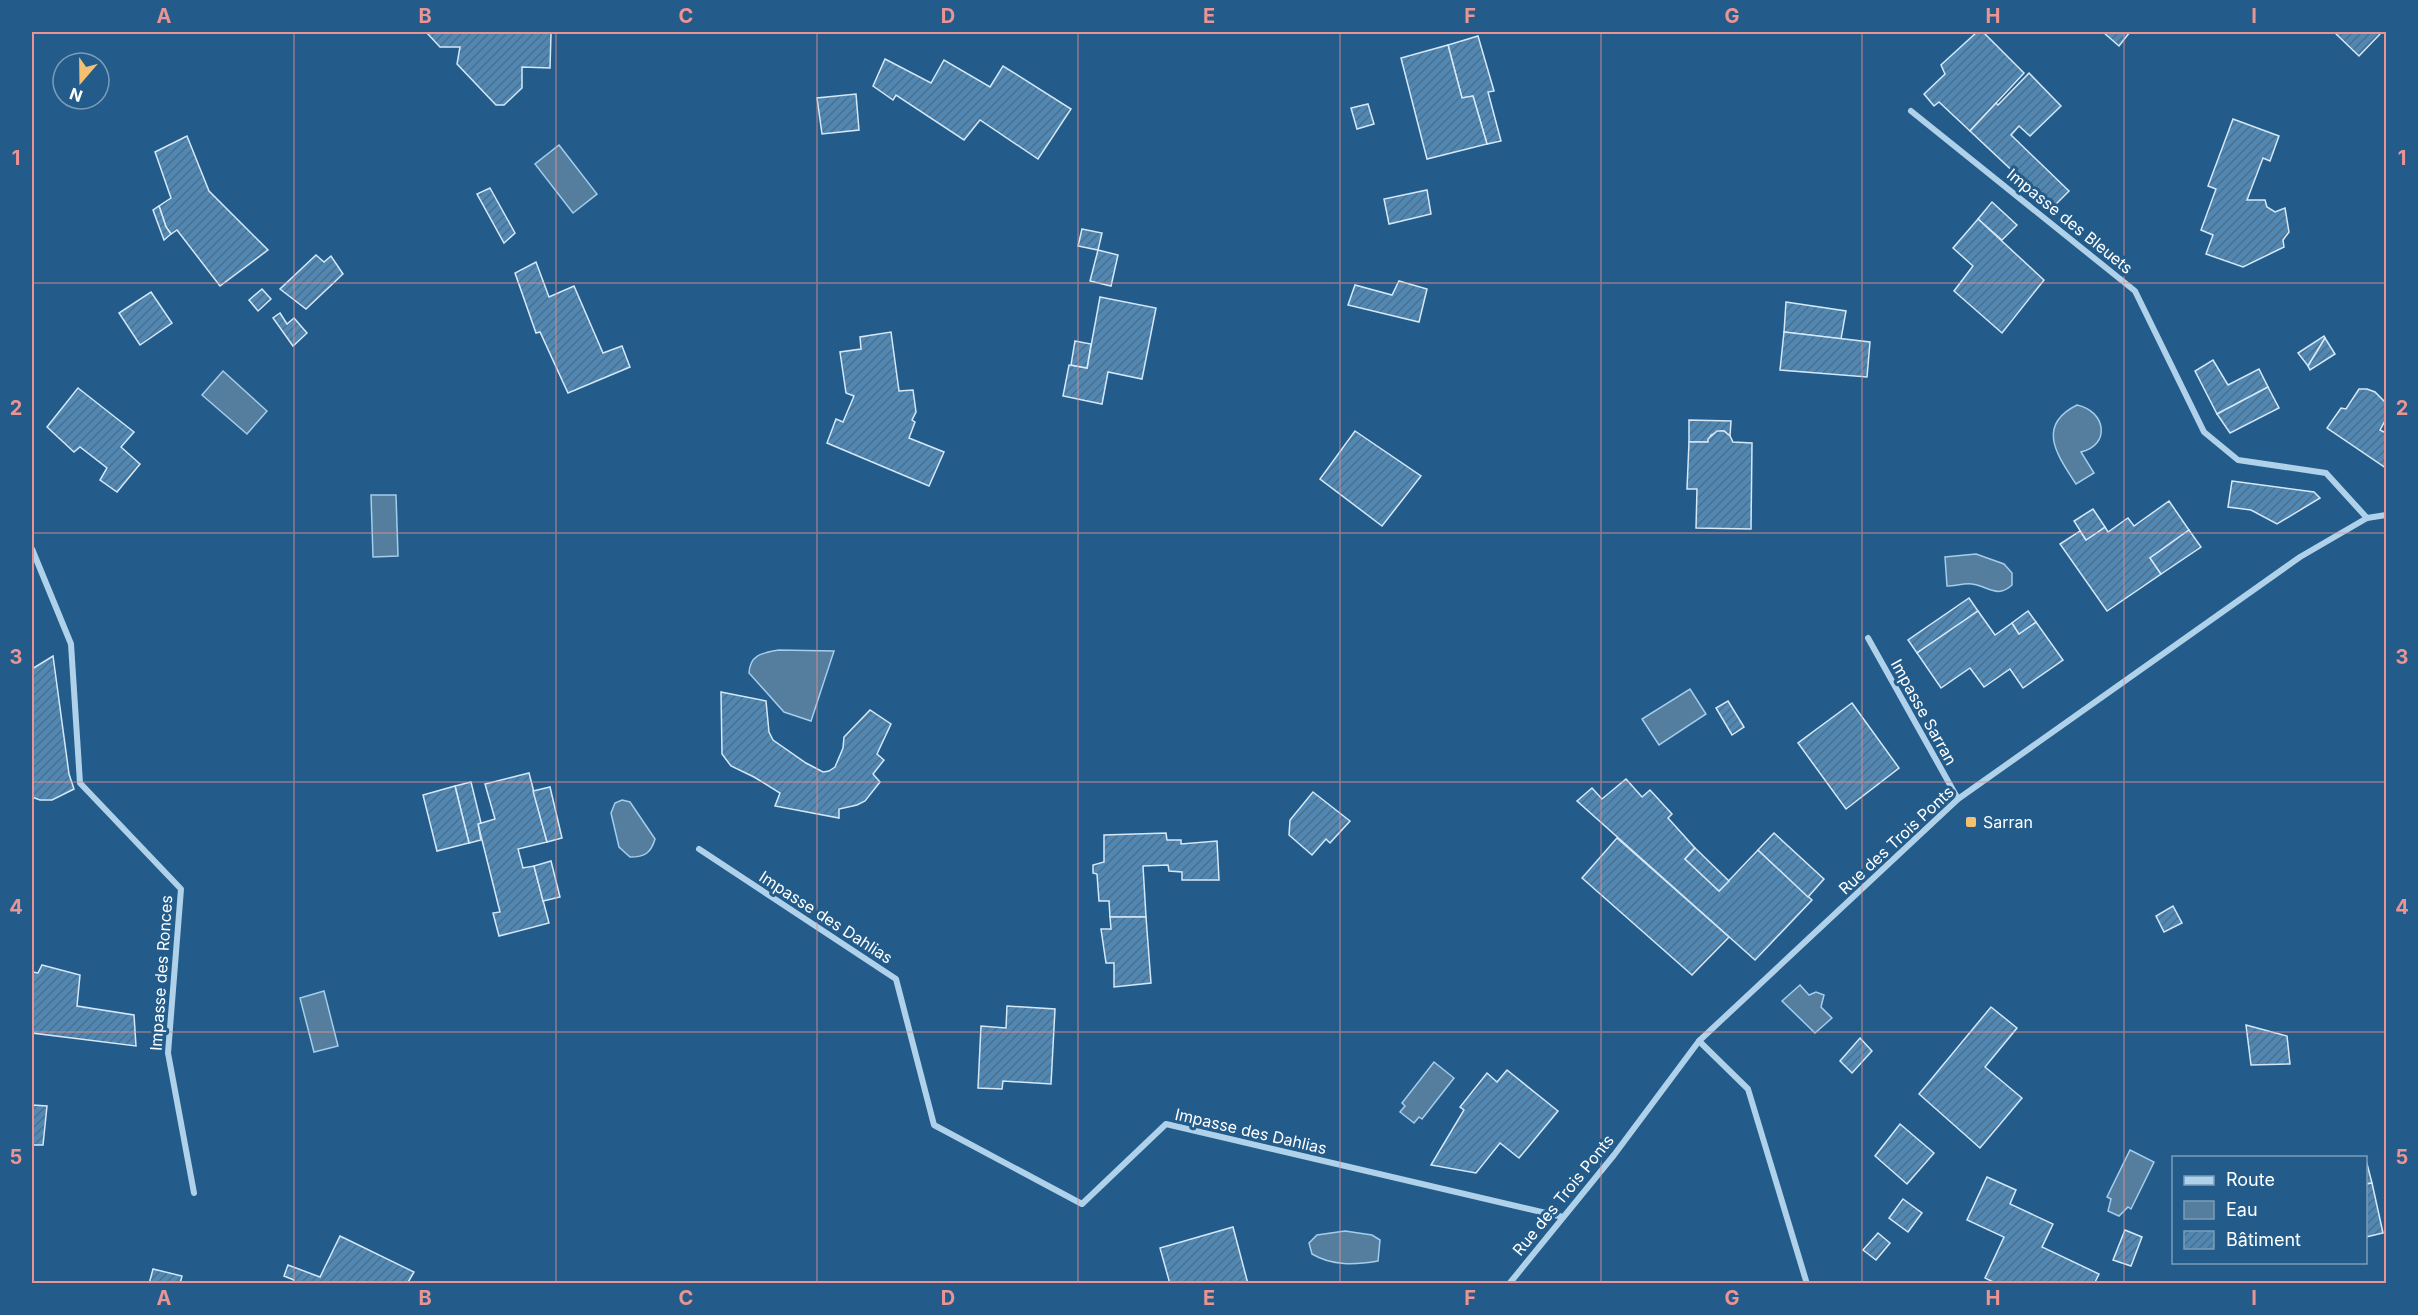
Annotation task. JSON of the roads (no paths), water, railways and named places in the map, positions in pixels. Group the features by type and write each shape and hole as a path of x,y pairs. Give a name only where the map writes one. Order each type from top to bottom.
{"street":[{"name":"Impasse des Bleuets","path":"1911,111 2134,291 2204,432 2238,460 2326,473 2367,518"},
{"name":"Rue des Trois Ponts","path":"1509,1284 1614,1155 1699,1041 1958,799 2300,557 2367,518 2386,515"},
{"name":"Impasse des Ronces","path":"32,549 71,644 80,783 181,889 168,1053 194,1194"},
{"name":"Impasse Sarran","path":"1868,638 1958,799"},
{"name":"Impasse des Dahlias","path":"699,849 896,979 934,1125 1082,1204 1166,1124 1563,1217"},
{"path":"1699,1041 1748,1089 1807,1284"}],"water":[{"path":"559,145 597,194 573,213 535,164"},
{"path":"223,371 267,411 247,434 202,395"},
{"path":"2077,405 2087,408 2094,414 2099,421 2101,436 2091,448 2081,452 2094,473 2076,484 2057,452 2053,432 2064,413"},
{"path":"371,495 396,495 398,556 373,557"},
{"path":"1976,554 2004,564 2012,573 2012,585 2002,591 1972,584 1947,586 1945,557"},
{"path":"779,650 834,651 811,721 784,712 749,673 755,658"},
{"path":"1690,689 1706,714 1659,745 1642,719"},
{"path":"622,800 630,802 655,839 652,848 643,855 630,857 619,847 611,813 615,803"},
{"path":"1800,985 1809,995 1816,992 1824,995 1821,1007 1832,1018 1815,1033 1782,1001"},
{"path":"324,991 338,1046 314,1052 300,998"},
{"path":"1434,1062 1454,1078 1422,1119 1419,1117 1414,1123 1400,1112 1405,1106 1402,1103"},
{"path":"2130,1150 2154,1162 2131,1209 2128,1207 2119,1216 2108,1211 2111,1199 2107,1197"},
{"path":"1345,1231 1372,1235 1380,1240 1378,1261 1344,1264 1328,1261 1312,1254 1309,1243 1317,1235"}],"place":[{"name":"Sarran","path":"1971,822"}]}
